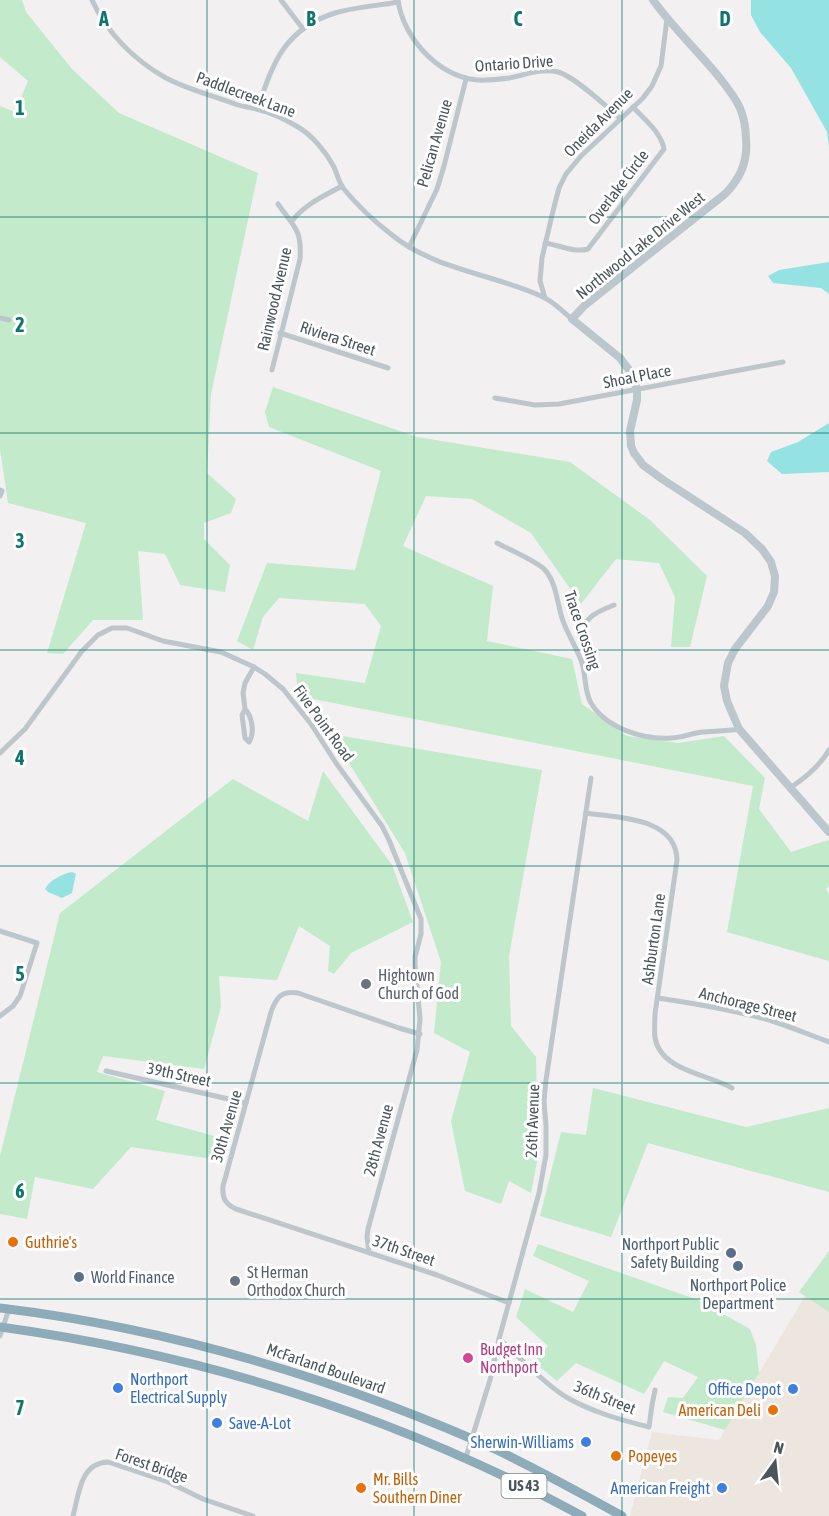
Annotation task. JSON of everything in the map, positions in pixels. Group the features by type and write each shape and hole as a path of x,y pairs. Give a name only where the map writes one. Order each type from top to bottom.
{"highway":[{"name":"McFarland Boulevard","path":"5,1308 139,1331 269,1364 326,1382 472,1439 622,1516"},
{"name":"McFarland Boulevard","path":"1,1330 111,1345 184,1361 287,1390 356,1414 466,1458 582,1516"}],"street":[{"name":"Paddlecreek Lane","path":"92,0 99,16 118,40 134,56 166,78 194,90 258,109 304,132 316,142 330,161 342,186 359,205 393,236 409,247 430,258 545,298 572,319"},
{"path":"281,0 303,29"},
{"name":"Northwood Lake Drive West","path":"637,389 629,370 620,358 572,319 585,305 725,194 739,176 745,161 747,146 746,131 737,102 714,71 653,0"},
{"path":"258,109 266,81 279,54 303,29 335,13 398,1"},
{"name":"Ontario Drive","path":"398,1 406,26 419,45 442,67 466,79 483,81 506,79 537,71 560,72 621,119"},
{"name":"Oneida Avenue","path":"545,298 540,281 545,243 556,195 566,174 581,156 652,86 659,73 664,51 667,18"},
{"name":"Pelican Avenue","path":"409,247 437,189 466,79"},
{"name":"Overlake Circle","path":"545,243 572,250 588,249 663,148 658,134 633,107"},
{"path":"292,221 308,205 342,186"},
{"name":"Rainwood Avenue","path":"272,370 300,259 301,244 292,221 278,204"},
{"path":"530,292 540,281"},
{"path":"0,318 9,320"},
{"name":"Riviera Street","path":"280,333 388,368"},
{"name":"Shoal Place","path":"495,398 536,405 559,404 783,362"},
{"path":"637,389 630,438 634,453 643,465 745,533 762,549 771,562 776,584 772,599 735,649 726,670 724,686 727,700 739,729 829,832"},
{"path":"0,490 2,491 0,496"},
{"name":"Trace Crossing","path":"497,543 543,567 552,579 563,622 581,658 591,704 614,725 642,735 665,738 739,729"},
{"path":"585,673 587,658 582,640 587,621 594,613 614,605"},
{"name":"Five Point Road","path":"0,753 25,729 82,651 98,635 112,628 127,628 163,641 221,652 254,667 283,689 304,715 382,826 389,840 421,919 421,934 415,957 420,1034"},
{"path":"245,708 250,714 252,738 249,744 245,738 243,726 242,715 245,708 243,693 245,683 254,667"},
{"path":"243,726 251,725"},
{"path":"790,788 804,779 829,750"},
{"name":"26th Avenue","path":"466,1458 490,1380 545,1163 546,1080 591,778"},
{"name":"Ashburton Lane","path":"586,813 646,822 666,833 671,839 677,853 676,871 655,1014 656,1044 665,1057 677,1066 732,1088"},
{"path":"0,931 37,943 21,996 0,1017"},
{"name":"30th Avenue","path":"290,1226 229,1206 222,1193 271,1012 277,998 290,991 298,993 399,1029 420,1034"},
{"name":"Anchorage Street","path":"658,998 756,1017 829,1042"},
{"name":"28th Avenue","path":"369,1253 366,1236 420,1034"},
{"name":"39th Street","path":"106,1071 246,1103"},
{"name":"37th Street","path":"290,1226 437,1275 509,1303"},
{"path":"1,1330 5,1308"},
{"name":"36th Street","path":"500,1339 554,1389 610,1416 649,1427 655,1390"},
{"name":"Forest Bridge","path":"73,1516 87,1471 100,1463 108,1462 168,1482 203,1499 253,1516"}],"shaded area":[{"path":"811,1286 829,1298 829,1516 630,1516 652,1432 719,1440"}],"green space":[{"path":"0,0 22,0 26,12 72,69 119,113 258,173 211,394 207,473 236,499 231,513 204,523 204,539 230,565 225,592 180,585 165,554 138,551 143,620 93,620 63,654 47,653 86,523 8,503 0,449 0,106 15,112 28,81 0,57"},
{"path":"273,387 417,437 570,462 650,520 707,576 690,647 671,647 675,597 659,563 616,559 581,604 531,533 472,499 426,496 403,546 493,586 487,641 572,659 582,704 627,736 678,743 724,736 765,778 759,809 791,852 829,841 829,886 826,889 829,894 829,961 727,932 753,786 298,696 296,673 365,683 381,626 365,604 279,598 263,617 253,650 237,641 267,563 355,570 381,471 269,427 265,412"},
{"path":"331,734 542,770 509,956 511,1026 536,1057 538,1157 531,1193 509,1181 501,1204 465,1191 451,1121 470,1052 434,1033 441,962 405,853"},
{"path":"323,771 392,865 413,922 351,953 334,974 328,971 330,946 299,926 277,980 219,976 221,1007 204,1069 103,1056 97,1072 165,1091 156,1120 225,1139 219,1160 131,1147 93,1189 35,1177 27,1219 0,1214 0,1156 60,913 233,779 308,821"},
{"path":"593,1088 746,1127 829,1108 829,1192 648,1143 611,1237 540,1216 561,1132 586,1135"},
{"path":"538,1244 698,1300 750,1329 756,1345 759,1373 725,1430 663,1412 668,1397 683,1398 698,1377 664,1361 644,1394 576,1363 557,1381 534,1362 548,1346 516,1317 525,1289 573,1312 589,1281 533,1256"},
{"path":"829,1251 829,1312 799,1292"}],"water":[{"path":"751,0 829,0 829,147 827,132 791,68 760,32 751,15"},
{"path":"829,262 829,294 821,288 773,283 768,276 779,270"},
{"path":"829,423 829,472 782,474 767,461 771,452 798,442"},
{"path":"72,872 76,874 72,893 62,898 45,889 57,878"}],"place":[{"name":"Hightown Church of God","path":"366,984"},
{"name":"Guthrie's","path":"13,1242"},
{"name":"Northport Public Safety Building","path":"731,1253"},
{"name":"Northport Police Department","path":"738,1266"},
{"name":"World Finance","path":"79,1277"},
{"name":"St Herman Orthodox Church","path":"235,1281"},
{"name":"Budget Inn Northport","path":"468,1358"},
{"name":"Northport Electrical Supply","path":"118,1388"},
{"name":"Office Depot","path":"793,1389"},
{"name":"American Deli","path":"773,1410"},
{"name":"Save-A-Lot","path":"217,1423"},
{"name":"Sherwin-Williams","path":"586,1442"},
{"name":"Popeyes","path":"616,1456"},
{"name":"Mr. Bills Southern Diner","path":"361,1488"},
{"name":"American Freight","path":"722,1488"}]}
